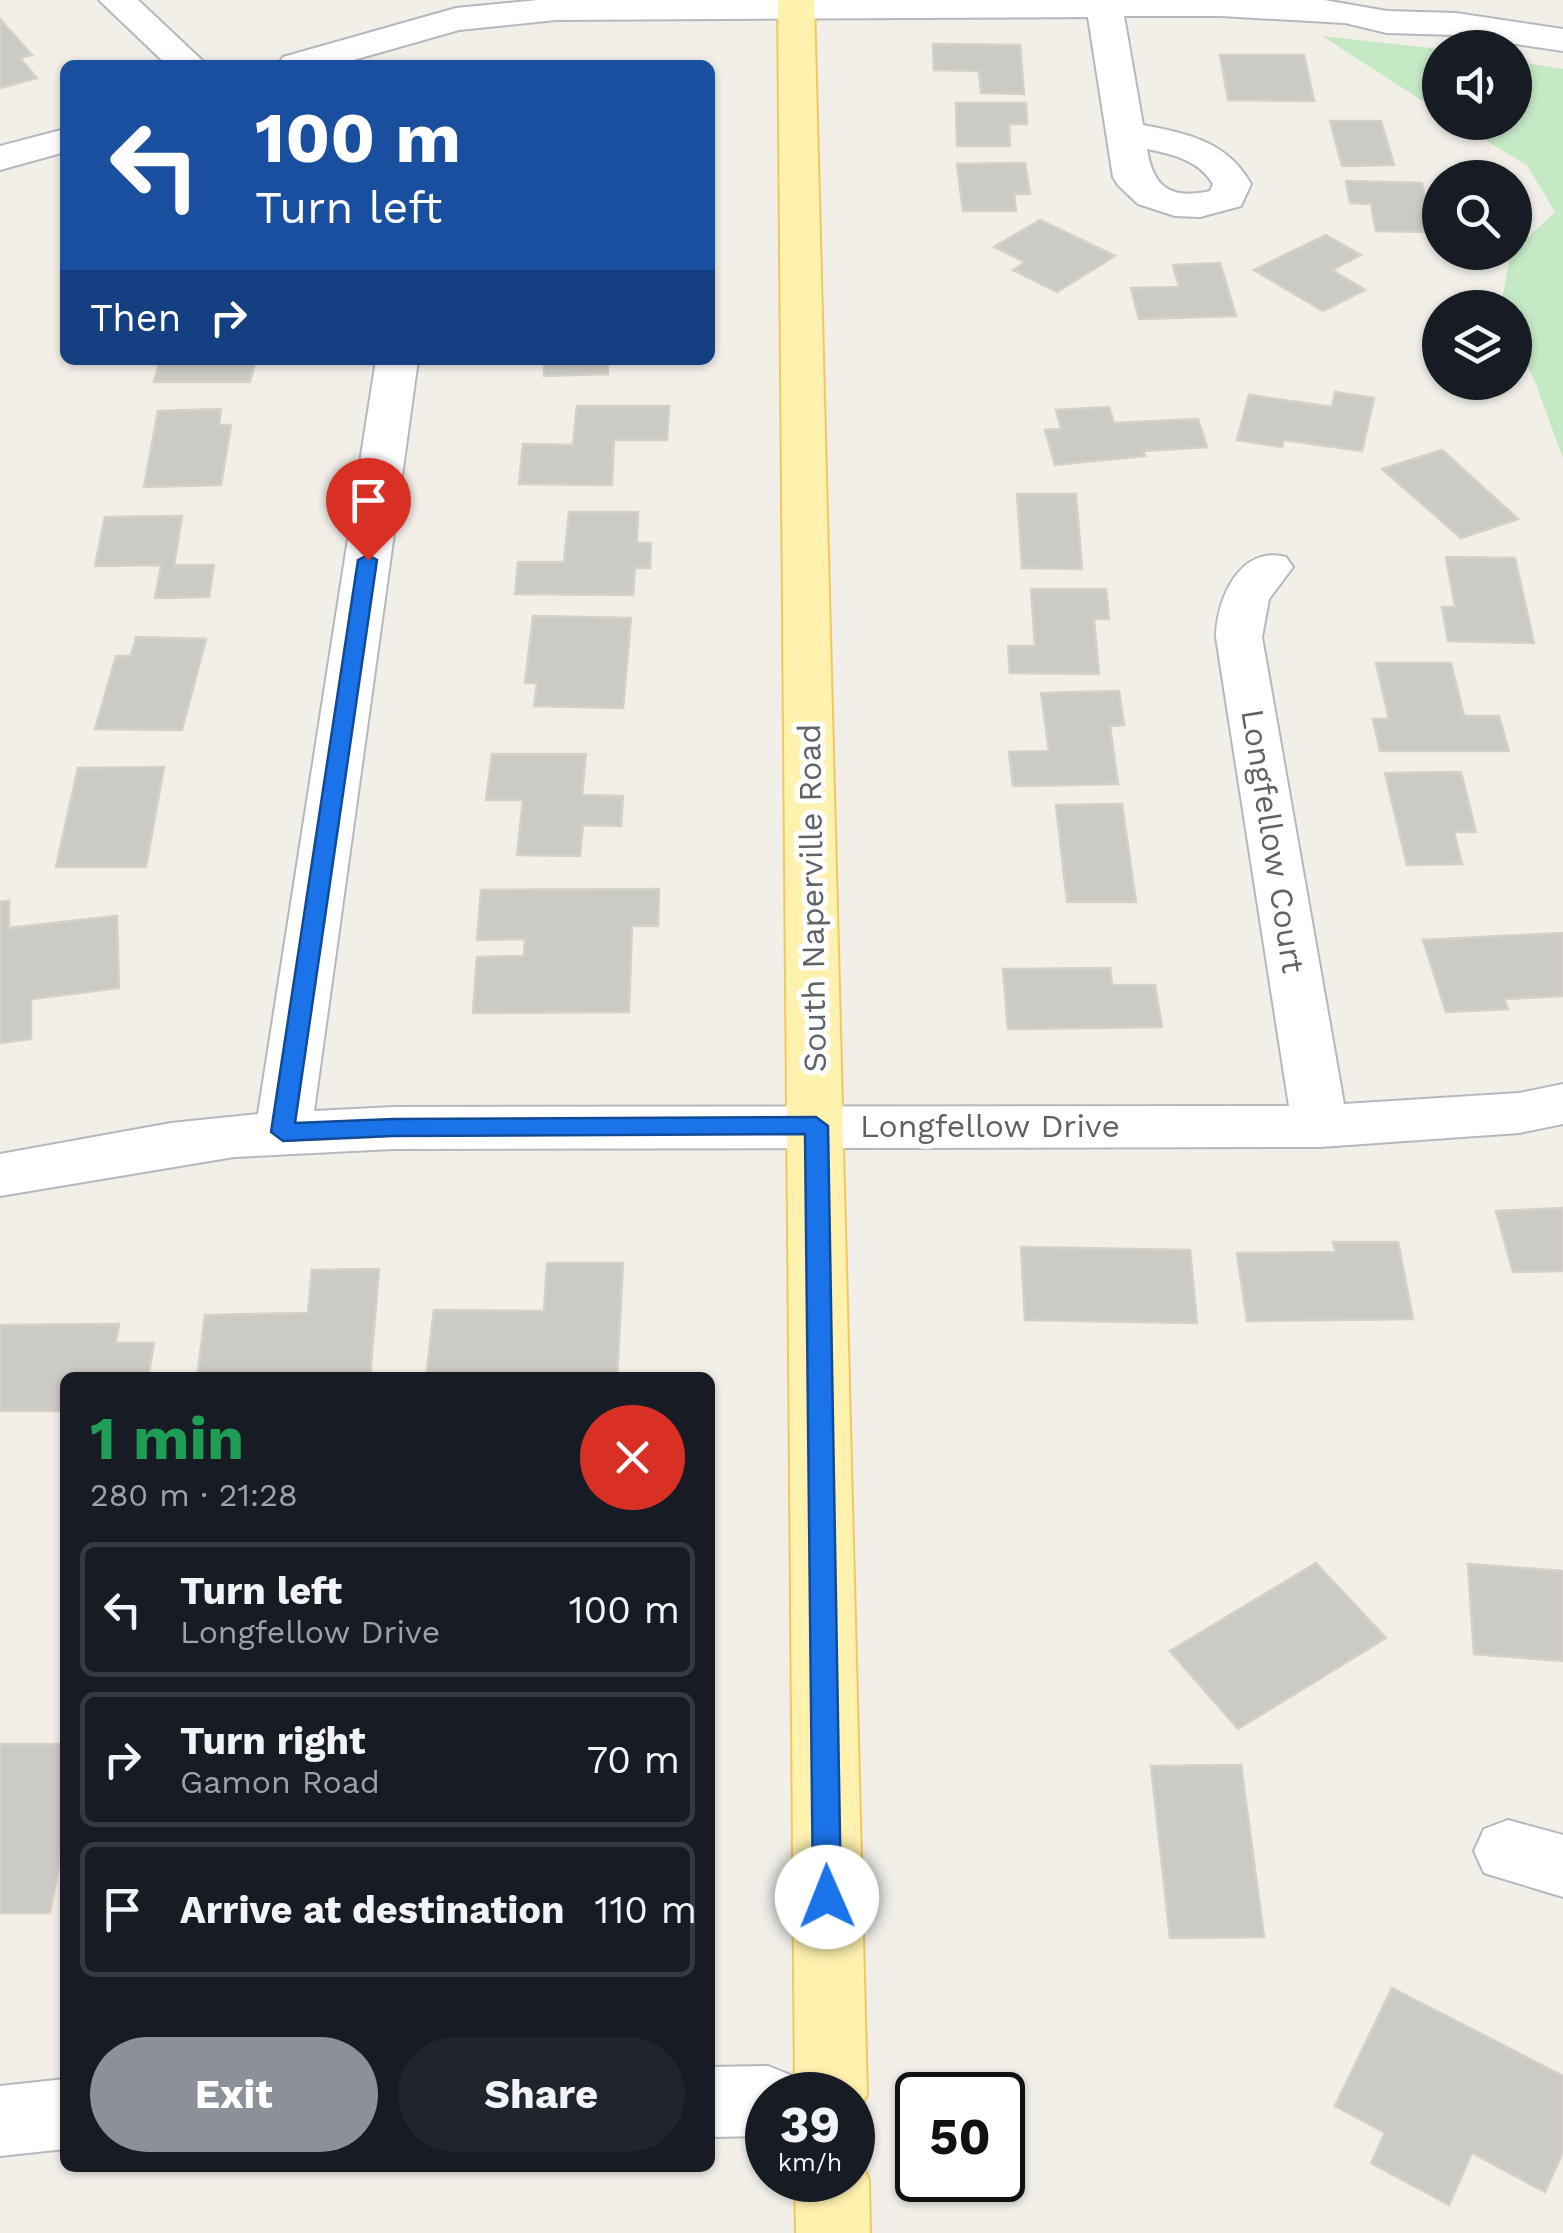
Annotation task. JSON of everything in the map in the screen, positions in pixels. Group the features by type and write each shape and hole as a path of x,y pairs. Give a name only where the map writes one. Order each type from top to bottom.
{"main road":[{"name":"South Naperville Road","path":"796,3 830,2072"},
{"path":"833,2202 834,2233"}],"street":[{"path":"118,0 183,60"},
{"path":"312,60 414,28 493,13 796,3 1220,5 1344,12 1387,22 1456,24 1563,40"},
{"path":"1104,3 1125,134"},
{"path":"0,158 60,141"},
{"path":"283,1132 395,365"},
{"name":"Longfellow Court","path":"1270,567 1247,591 1239,613 1239,637 1320,1126"},
{"name":"Longfellow Drive","path":"0,1175 171,1144 283,1132 393,1128 1320,1126 1519,1113 1563,1104"},
{"path":"715,2102 745,2101"},
{"path":"0,2121 60,2115"}],"green space":[{"path":"1322,36 1422,47 1422,100"},
{"path":"1532,64 1563,69 1563,459 1532,375 1532,290 1504,290 1507,270 1532,270 1532,234 1555,212 1532,173 1532,160 1519,160 1485,140 1532,140"}],"building":[{"path":"0,19 32,55 20,58 37,78 0,88"},
{"path":"933,44 1020,45 1024,94 981,93 979,71 934,70"},
{"path":"1220,55 1304,55 1314,101 1228,100"},
{"path":"956,103 1026,103 1027,124 1009,124 1010,146 957,146"},
{"path":"1330,121 1381,121 1394,165 1342,166"},
{"path":"1025,163 1030,194 1014,194 1016,211 963,211 957,164"},
{"path":"1346,181 1422,183 1422,232 1376,231 1371,204 1350,203"},
{"path":"1040,220 1115,256 1057,292 1013,270 1025,262 994,247"},
{"path":"1326,235 1361,255 1332,270 1365,290 1323,311 1254,270"},
{"path":"1220,263 1236,316 1139,319 1131,288 1179,287 1173,265"},
{"path":"159,365 255,365 250,382 154,382"},
{"path":"544,365 608,365 608,374 544,376"},
{"path":"1335,392 1374,398 1362,451 1284,440 1282,447 1237,440 1249,395 1332,407"},
{"path":"577,406 669,406 667,440 614,440 612,485 519,484 523,444 573,445"},
{"path":"1109,407 1114,423 1198,419 1207,447 1143,451 1145,456 1055,465 1045,430 1061,429 1056,410"},
{"path":"221,409 219,425 231,425 221,485 144,487 158,411"},
{"path":"1442,450 1518,519 1461,538 1382,469"},
{"path":"1017,494 1076,494 1082,569 1022,568"},
{"path":"569,512 638,512 637,543 651,543 650,568 635,568 633,595 515,594 518,562 564,562"},
{"path":"182,516 174,565 214,565 209,597 155,598 161,565 95,566 105,517"},
{"path":"1446,557 1515,558 1534,643 1448,641 1442,607 1455,607"},
{"path":"1031,589 1106,589 1109,619 1094,619 1099,674 1010,673 1008,646 1035,646"},
{"path":"533,616 631,618 623,708 534,706 537,683 525,683"},
{"path":"136,637 206,639 182,730 95,729 116,656 131,656"},
{"path":"1376,663 1451,663 1464,716 1499,716 1509,751 1380,751 1373,719 1389,719"},
{"path":"1119,691 1124,725 1110,726 1118,784 1013,786 1009,752 1049,751 1041,693"},
{"path":"492,754 586,754 582,795 623,796 621,826 583,825 580,856 517,855 523,800 486,800"},
{"path":"164,767 146,867 56,867 78,768"},
{"path":"1461,772 1476,832 1454,832 1462,864 1407,865 1385,773"},
{"path":"1122,804 1136,902 1067,902 1056,805"},
{"path":"659,889 658,926 632,926 629,1012 473,1013 477,957 524,956 525,939 477,940 481,890"},
{"path":"9,901 9,928 117,916 119,988 31,999 31,1039 0,1043 0,902"},
{"path":"1563,933 1563,996 1504,999 1508,1009 1446,1012 1423,940"},
{"path":"1110,968 1112,985 1155,985 1162,1027 1008,1029 1003,969"},
{"path":"1563,1208 1563,1271 1513,1272 1496,1211"},
{"path":"1333,1242 1398,1242 1413,1319 1247,1321 1237,1253 1336,1252"},
{"path":"1021,1247 1190,1250 1197,1323 1025,1320"},
{"path":"547,1263 623,1263 617,1372 427,1372 434,1310 544,1311"},
{"path":"379,1269 370,1372 198,1372 205,1315 308,1313 312,1270"},
{"path":"119,1324 116,1343 154,1343 149,1372 60,1372 60,1411 0,1411 0,1325"},
{"path":"1316,1563 1386,1638 1238,1729 1170,1651"},
{"path":"1468,1564 1563,1571 1563,1661 1474,1654"},
{"path":"0,1744 60,1744 60,1858 50,1913 0,1913"},
{"path":"1241,1765 1264,1937 1170,1938 1151,1766"},
{"path":"1392,1988 1563,2076 1563,2152 1545,2192 1472,2153 1449,2205 1371,2163 1385,2133 1335,2106"}],"route":[{"path":"368,560 283,1132 816,1126 827,1897"}]}
